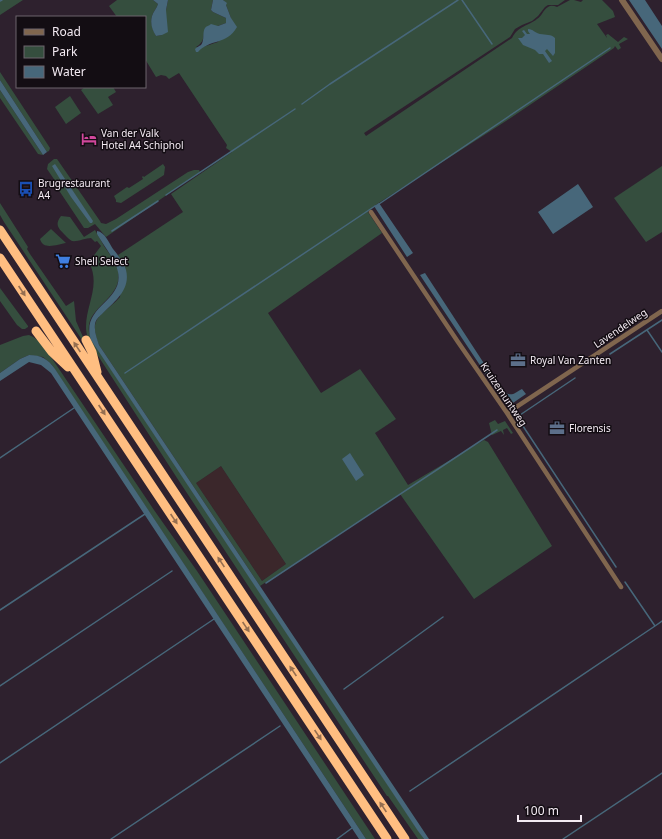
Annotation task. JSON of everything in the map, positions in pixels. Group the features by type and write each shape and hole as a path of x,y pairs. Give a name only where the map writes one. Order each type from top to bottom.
{"highway":[{"path":"0,230 405,839"},
{"path":"0,258 387,839"},
{"path":"36,331 52,352 80,378"},
{"path":"86,340 92,352 99,379"}],"street":[{"path":"622,0 662,60"},
{"name":"Kruizemuntweg","path":"371,212 507,413 621,586"},
{"name":"Lavendelweg","path":"507,413 662,311"}],"shaded area":[{"path":"221,466 286,564 262,581 196,483"}],"green space":[{"path":"0,0 23,0 0,15"},
{"path":"117,0 153,0 158,4 151,19 156,36 162,35 168,0 213,0 211,10 226,18 226,23 204,31 203,40 196,47 199,47 218,42 231,18 226,3 223,0 565,0 558,5 548,5 545,7 532,21 515,29 510,37 364,133 366,136 512,38 517,31 539,18 549,6 557,7 570,0 581,2 583,0 602,0 613,11 615,17 597,24 607,38 606,35 608,34 618,42 624,37 628,39 619,44 621,48 618,50 615,46 506,121 374,206 368,212 382,233 268,313 321,393 360,369 396,419 375,433 408,485 484,440 488,442 552,546 474,599 400,494 260,586 99,345 96,335 96,322 99,317 120,297 123,264 118,255 183,212 171,194 232,152 226,148 227,145 179,73 169,79 166,76 161,75 156,77 146,61 146,16 116,16 109,6","holes":["221,466 286,564 262,581 196,483"]},
{"path":"0,72 50,148 49,151 47,152 0,80"},
{"path":"84,88 114,88 116,92 108,97 113,105 98,114 81,90"},
{"path":"0,90 43,155 38,154 0,98"},
{"path":"70,96 81,113 66,124 55,107"},
{"path":"54,159 57,159 101,223 106,224 188,172 199,170 200,172 106,237 95,224 88,228 84,228 58,189 58,185 47,169 48,164"},
{"path":"163,164 165,167 164,175 121,203 116,202 114,196 143,179 143,176 144,177"},
{"path":"662,166 662,232 646,242 614,198"},
{"path":"0,203 28,247 27,249 30,254 66,306 74,301 76,321 87,346 4,222 0,215"},
{"path":"61,216 70,217 84,237 95,230 118,270 118,280 115,288 93,315 89,323 89,332 94,344 424,839 418,839 387,796 177,478 89,341 86,327 94,279 89,262 101,246 97,241 95,242 91,238 76,241 70,240 58,227 58,222"},
{"path":"51,229 66,243 51,246 44,245 40,239"},
{"path":"0,288 28,326 25,329 22,329 17,325 0,301"},
{"path":"29,335 41,343 47,351 197,571 375,839 366,839 52,365 43,357 29,355 20,359 0,373 0,345"},
{"path":"495,420 498,424 505,421 513,433 511,434 507,428 503,430 504,435 501,431 492,435 489,423"}],"water":[{"path":"153,0 168,0 166,10 168,32 162,35 156,36 153,31 151,21 158,4"},
{"path":"213,0 223,0 227,3 226,5 231,18 237,27 228,37 207,45 196,52 195,49 202,43 205,27 211,24 218,26 226,23 226,18 211,10"},
{"path":"629,0 645,0 662,26 662,49"},
{"path":"528,29 540,34 550,35 555,38 555,53 553,56 547,49 545,51 552,61 549,63 543,54 539,54 535,50 523,45 518,38 522,38 525,35 522,31 524,30 527,34 530,34"},
{"path":"0,80 47,152 43,155 0,90"},
{"path":"55,164 93,221 92,223 90,223 71,197 52,166"},
{"path":"578,184 593,207 553,234 538,212"},
{"path":"379,203 413,253 407,257 374,206"},
{"path":"97,231 105,236 121,259 126,270 127,277 124,290 96,321 95,330 99,345 429,839 424,839 418,831 91,340 89,329 91,319 96,311 115,290 118,282 117,267 97,234"},
{"path":"425,273 502,391 512,394 522,389 526,394 510,405 505,403 420,275"},
{"path":"29,355 44,358 55,369 366,839 359,839 51,373 41,365 29,362 0,381 0,373 20,359"},
{"path":"350,453 364,475 356,481 342,459"}],"waterway":[{"path":"302,104 458,0"},
{"path":"462,0 492,44"},
{"path":"379,204 610,48"},
{"path":"166,195 295,109"},
{"path":"112,231 158,201"},
{"path":"125,373 375,206"},
{"path":"610,354 662,320"},
{"path":"647,330 662,352"},
{"path":"575,378 517,417 616,567"},
{"path":"0,458 74,408"},
{"path":"266,583 497,430"},
{"path":"0,610 145,514"},
{"path":"0,686 172,571"},
{"path":"410,791 655,626 625,582"},
{"path":"344,689 443,617"},
{"path":"0,763 214,619"},
{"path":"655,626 662,621"},
{"path":"111,839 280,726"},
{"path":"563,839 662,773"},
{"path":"337,839 352,828"}],"place":[{"name":"Van der Valk Hotel A4 Schiphol","path":"89,139"},
{"name":"Brugrestaurant A4","path":"26,189"},
{"name":"Shell Select","path":"63,261"},
{"name":"Royal Van Zanten","path":"518,360"},
{"name":"Florensis","path":"557,428"}]}
